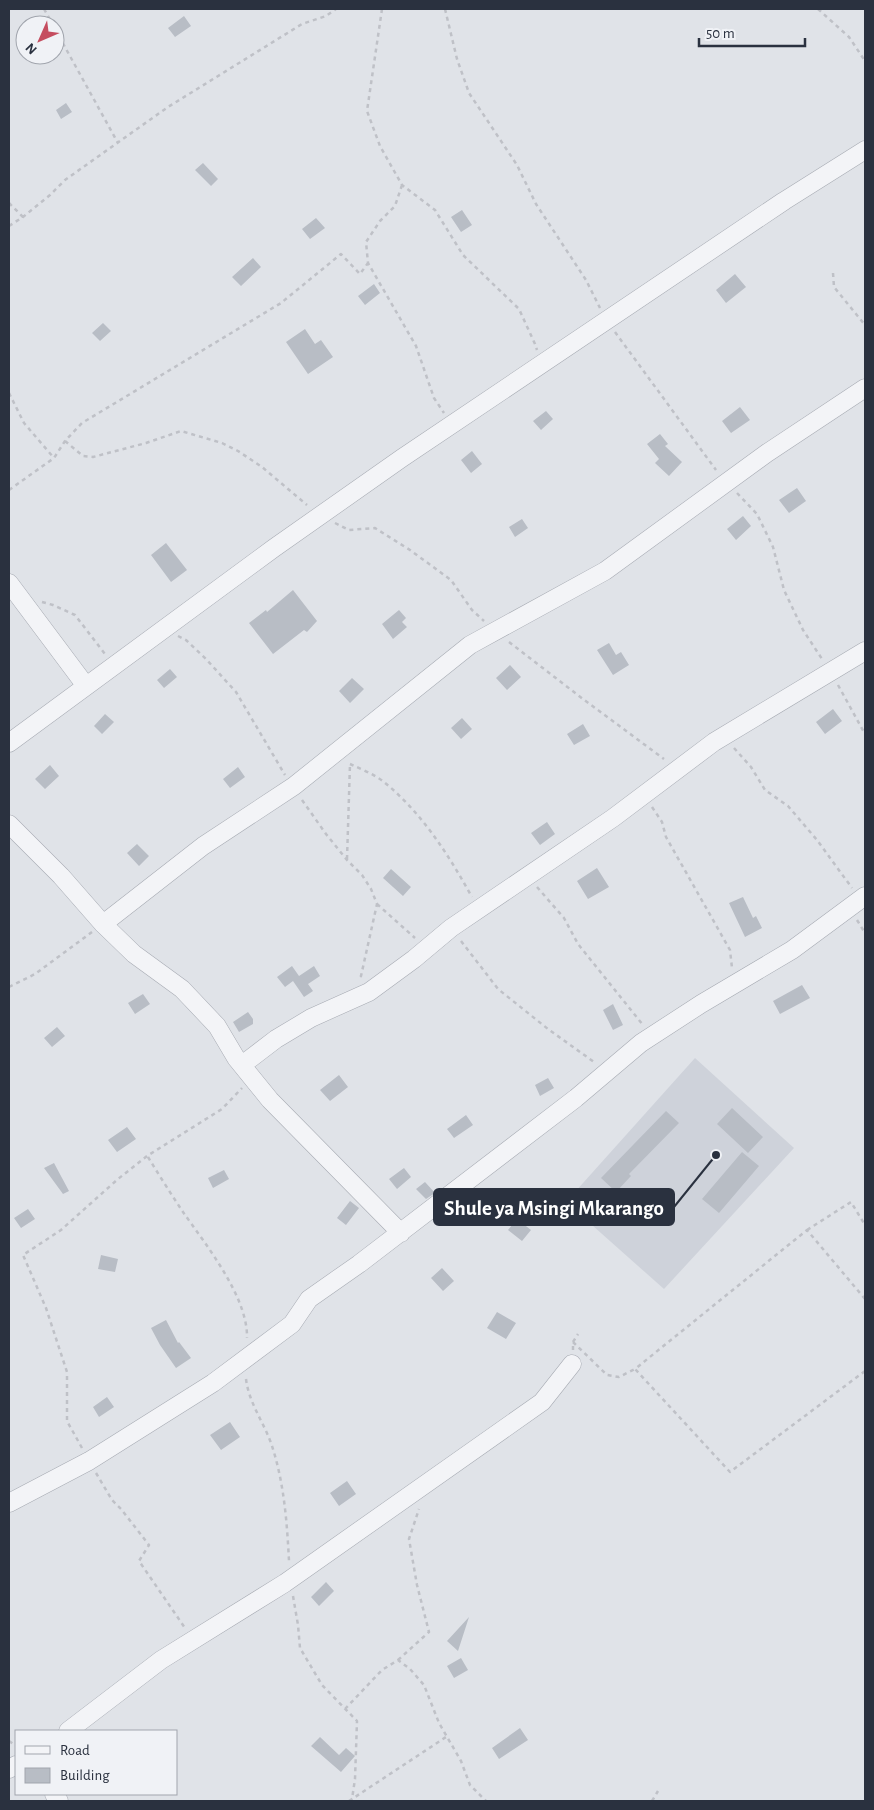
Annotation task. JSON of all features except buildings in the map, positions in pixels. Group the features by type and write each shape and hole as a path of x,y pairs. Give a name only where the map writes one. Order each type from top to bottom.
{"street":[{"path":"9,743 163,629 452,424 784,201 865,150"},
{"path":"103,924 203,846 294,786 470,645 605,571 766,453 865,388"},
{"path":"9,583 86,686"},
{"path":"247,1072 276,1040 311,1018 369,992 451,928 613,818 723,736 865,651"},
{"path":"9,824 61,876 103,924 134,954 182,989 217,1026 247,1072 270,1100 400,1233"},
{"path":"9,1503 89,1461 213,1383 292,1324 309,1299 359,1264 568,1104 651,1036 733,984 792,950 863,898"},
{"path":"69,1730 160,1660 290,1579 542,1402 572,1364"}],"path":[{"path":"9,226 50,195 65,180 168,107 302,24 326,16 336,9"},
{"path":"382,9 367,111 380,146 402,185 436,210 463,255 519,309 535,344 540,366"},
{"path":"446,9 457,59 469,93 517,165 536,204 586,280 607,321 701,452 726,482 757,514 773,547 784,590 799,622 830,671 865,734"},
{"path":"818,9 849,37 865,61"},
{"path":"65,47 118,143"},
{"path":"402,185 395,206 380,221 366,242 368,262 416,346 434,398 452,424"},
{"path":"9,203 23,217"},
{"path":"9,490 54,458 65,441 82,423 281,303 341,254 360,274 368,262"},
{"path":"833,273 834,287 865,326"},
{"path":"9,393 24,423 54,458"},
{"path":"65,441 83,456 93,457 146,443 181,431 222,443 262,466 320,516 349,530 374,528 410,550 451,580 472,610 496,631 582,699 678,769"},
{"path":"22,600 53,604 75,615 114,665"},
{"path":"163,629 186,640 236,692 280,767 326,834 362,875 371,889 377,904 414,938 434,942"},
{"path":"723,736 751,767 765,790 788,806 863,898"},
{"path":"347,860 350,741"},
{"path":"350,764 383,781 423,820 451,858 478,909"},
{"path":"644,794 662,822 666,837 730,950 733,984"},
{"path":"527,876 564,918 578,944 651,1036"},
{"path":"356,982 361,976 377,904"},
{"path":"9,986 35,974 103,924"},
{"path":"451,928 498,990 607,1072"},
{"path":"193,1640 139,1560 149,1545 112,1500 68,1421 67,1372 46,1308 23,1255 61,1230 147,1156 222,1108 247,1072"},
{"path":"574,1342 607,1375 619,1377 635,1369 807,1230 851,1202 865,1224"},
{"path":"807,1230 865,1299"},
{"path":"635,1369 730,1472 865,1371"},
{"path":"345,1709 382,1670 398,1660 429,1632 417,1585 409,1538 418,1510 423,1503"},
{"path":"290,1579 300,1648 322,1685 356,1721 355,1779 350,1800"},
{"path":"398,1660 410,1669 424,1685 446,1737 461,1761 470,1785 486,1801"},
{"path":"350,1800 446,1737"},
{"path":"652,1801 658,1791"}],"shaded area":[{"path":"695,1058 794,1148 664,1289 566,1202"}],"place":[{"name":"Shule ya Msingi Mkarango","path":"716,1155"}]}
